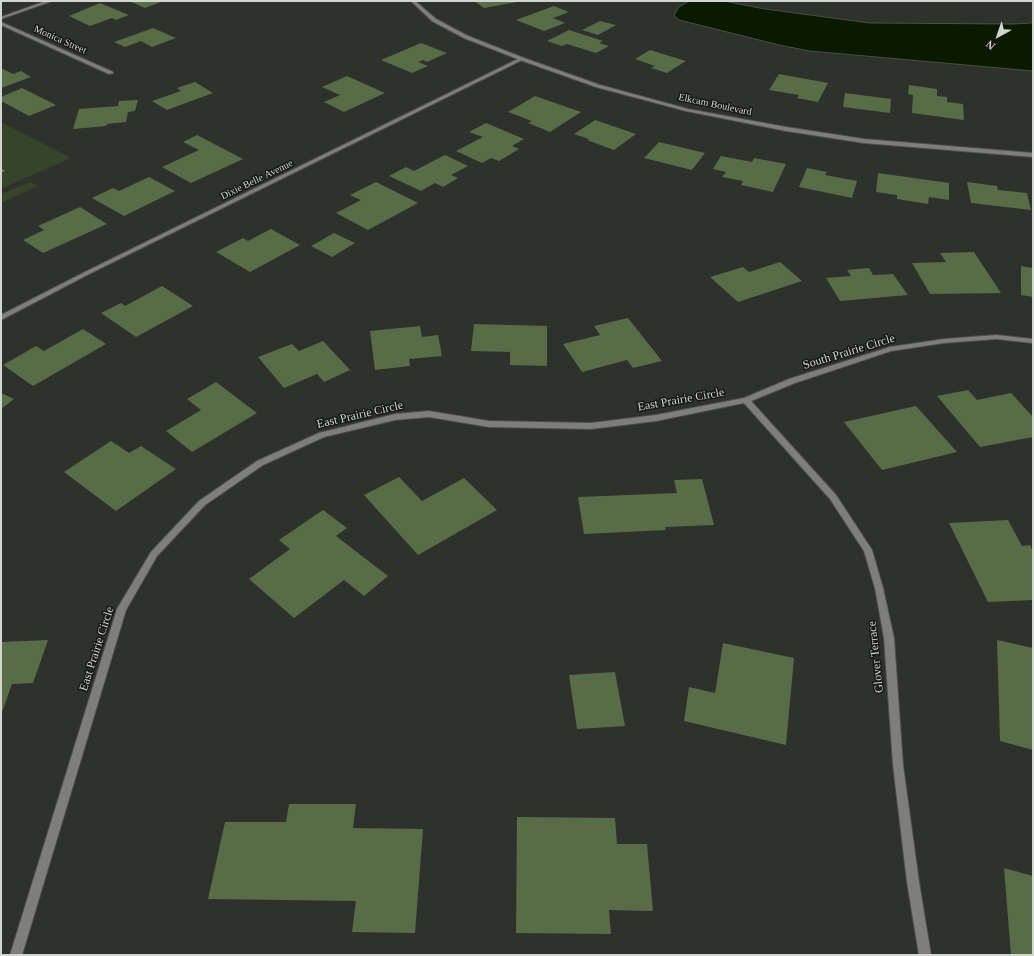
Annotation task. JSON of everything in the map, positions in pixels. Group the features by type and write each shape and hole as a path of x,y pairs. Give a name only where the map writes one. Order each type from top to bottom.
{"street":[{"path":"1,18 50,1"},
{"name":"Elkcam Boulevard","path":"413,1 434,20 466,37 522,59 606,88 688,110 786,129 864,141 1033,155"},
{"name":"Monica Street","path":"1,23 111,73"},
{"name":"Dixie Belle Avenue","path":"1,318 87,273 522,59"},
{"name":"South Prairie Circle","path":"746,400 792,381 890,348 944,341 996,337 1033,342"},
{"name":"East Prairie Circle","path":"16,955 122,609 154,554 202,503 260,463 294,447 322,435 395,417 429,414 489,424 591,426 656,418 746,400"},
{"name":"Glover Terrace","path":"746,400 833,497 868,550 879,588 889,638 898,765 913,882 925,955"}],"path":[{"path":"1,170 3,171 1,173"}],"shaded area":[{"path":"689,1 724,1 765,9 870,23 1033,23 1033,71 810,51 779,45 679,20 674,15 679,7"},
{"path":"1,122 71,158 1,189"},
{"path":"30,182 38,186 1,203 1,194"}],"building":[{"path":"129,1 163,1 145,8"},
{"path":"474,1 517,1 517,2 484,8"},
{"path":"100,3 129,15 116,20 112,18 90,26 69,16"},
{"path":"554,6 569,12 553,18 565,23 544,31 516,20"},
{"path":"600,21 616,25 598,35 582,30"},
{"path":"153,28 176,38 152,47 141,41 125,47 114,42"},
{"path":"569,30 603,41 599,43 609,46 596,53 567,44 562,46 547,41"},
{"path":"421,43 447,53 427,62 423,60 418,62 428,66 412,73 381,60"},
{"path":"650,50 686,61 667,73 651,68 655,66 635,59"},
{"path":"3,69 13,74 21,71 31,77 1,88 1,70"},
{"path":"779,74 828,83 818,102 797,98 799,95 769,90"},
{"path":"347,76 385,93 344,112 324,102 340,95 322,87"},
{"path":"195,82 213,93 167,110 152,101 181,91 177,88"},
{"path":"909,85 937,89 937,96 947,97 947,102 963,104 964,120 912,113 913,95 908,94"},
{"path":"22,88 56,105 29,116 1,101 1,97"},
{"path":"845,93 891,99 890,113 843,107"},
{"path":"535,96 581,112 550,132 528,123 532,121 508,112"},
{"path":"138,100 135,111 128,112 126,122 107,124 106,126 73,129 79,109 118,106 119,101"},
{"path":"595,120 636,134 614,150 574,134"},
{"path":"486,123 524,139 512,146 519,149 499,161 491,158 482,163 456,151 483,137 469,132"},
{"path":"197,135 243,159 191,183 162,167 199,150 183,142"},
{"path":"659,142 705,153 692,170 644,158"},
{"path":"445,155 468,166 451,175 458,178 443,187 435,183 421,191 389,176 406,167 414,171"},
{"path":"721,156 752,162 754,158 786,164 773,192 741,185 743,181 722,177 726,172 713,169"},
{"path":"807,168 827,172 825,175 857,181 852,198 799,187"},
{"path":"878,173 949,183 949,200 929,197 928,204 897,199 897,195 876,192"},
{"path":"149,177 175,191 124,216 92,198 113,188 119,191"},
{"path":"376,182 418,203 368,230 336,213 361,200 350,195"},
{"path":"967,182 997,186 998,190 1027,193 1031,210 971,203"},
{"path":"80,207 107,224 43,253 23,240 44,230 38,226"},
{"path":"271,229 300,245 250,272 216,252 243,238 248,241"},
{"path":"334,233 355,243 332,257 311,246"},
{"path":"974,252 1001,293 930,294 912,263 946,262 940,253"},
{"path":"780,262 802,281 738,302 710,277 743,267 749,272"},
{"path":"1021,266 1033,268 1033,297 1021,295"},
{"path":"869,268 873,275 893,274 908,295 840,301 826,278 851,276 847,270"},
{"path":"162,286 193,306 136,337 101,313 121,303 125,306"},
{"path":"628,318 662,361 633,368 627,360 582,372 563,344 600,335 594,326"},
{"path":"474,324 547,326 547,366 510,365 510,352 471,351"},
{"path":"420,326 422,337 438,335 442,356 409,359 410,366 375,370 370,331"},
{"path":"83,329 106,344 33,386 3,365 36,346 44,351"},
{"path":"323,341 350,370 324,382 317,374 284,388 258,357 292,344 299,351"},
{"path":"216,382 257,413 192,452 166,431 201,410 187,399"},
{"path":"968,390 977,400 1011,393 1033,417 1033,437 980,447 937,396"},
{"path":"1,393 14,399 1,409"},
{"path":"916,406 957,452 882,470 844,422"},
{"path":"111,441 129,453 141,446 176,469 116,511 64,472"},
{"path":"399,477 422,501 464,478 497,510 418,555 364,495"},
{"path":"702,479 714,525 665,527 666,530 584,534 578,497 677,493 674,480"},
{"path":"323,510 347,528 336,536 388,576 364,596 344,580 294,618 249,579 290,549 279,540"},
{"path":"1008,520 1022,546 1030,545 1033,551 1033,600 988,602 949,523"},
{"path":"48,640 33,683 12,684 1,715 1,642"},
{"path":"997,640 1033,648 1033,750 1000,741"},
{"path":"723,643 794,658 786,745 684,721 689,687 715,693"},
{"path":"615,672 625,726 577,729 569,675"},
{"path":"289,804 356,804 353,828 423,829 415,933 352,932 356,901 208,899 225,822 286,822"},
{"path":"517,817 615,818 617,844 647,844 653,911 609,910 611,934 516,933"},
{"path":"1004,868 1033,876 1033,955 1011,955"}]}
